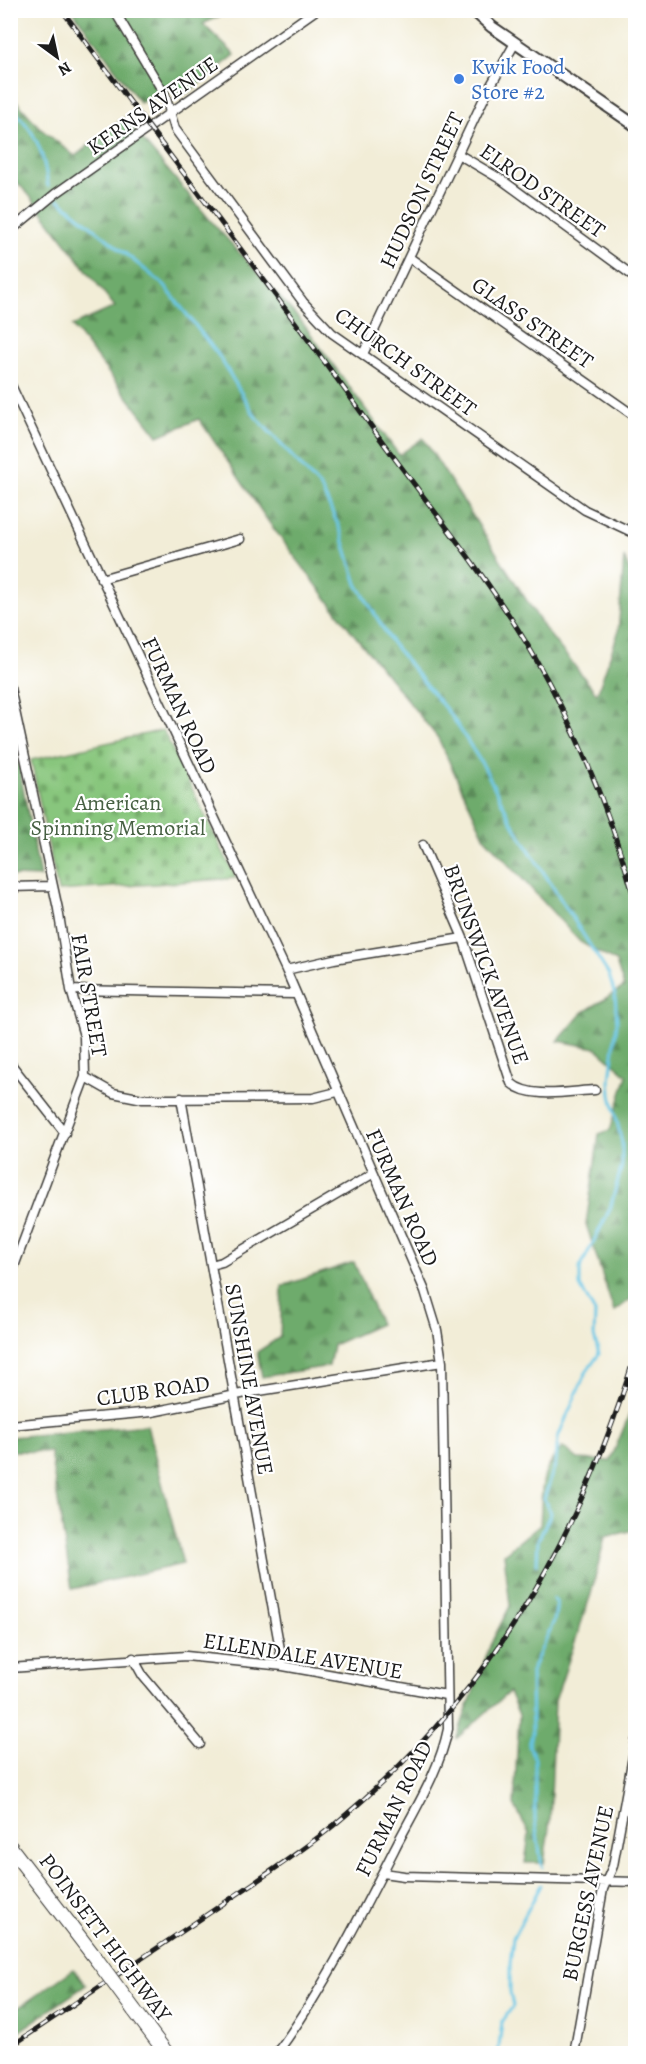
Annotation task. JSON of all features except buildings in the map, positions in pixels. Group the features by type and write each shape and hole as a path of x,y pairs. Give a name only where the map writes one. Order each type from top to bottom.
{"highway":[{"name":"POINSETT HIGHWAY","path":"10,1847 165,2052"}],"street":[{"name":"CHURCH STREET","path":"114,10 165,95 175,129 182,141 303,302 332,333 585,510 636,534"},
{"name":"KERNS AVENUE","path":"10,231 55,194 316,10"},
{"path":"473,10 515,43 636,126"},
{"name":"HUDSON STREET","path":"363,354 458,154 515,43"},
{"name":"ELROD STREET","path":"458,154 502,180 636,278"},
{"name":"GLASS STREET","path":"410,258 636,417"},
{"name":"FURMAN ROAD","path":"10,383 286,970 425,1292 437,1330 442,1362 447,1729 442,1753 383,1873 345,1942 276,2054"},
{"path":"101,579 240,539"},
{"name":"FAIR STREET","path":"10,688 53,886 71,990 84,1036 85,1077 10,1277"},
{"name":"BRUNSWICK AVENUE","path":"423,845 463,938 512,1083 520,1089 533,1091 595,1090"},
{"path":"10,887 53,886"},
{"path":"286,970 334,959 463,938"},
{"path":"71,990 296,994"},
{"path":"10,1063 65,1133"},
{"path":"85,1077 106,1090 131,1097 313,1098 337,1092"},
{"name":"SUNSHINE AVENUE","path":"181,1098 284,1666"},
{"path":"211,1265 222,1262 374,1173"},
{"name":"CLUB ROAD","path":"10,1425 152,1412 234,1396 442,1362"},
{"name":"ELLENDALE AVENUE","path":"10,1668 186,1656 284,1666 446,1695"},
{"path":"133,1658 143,1676 200,1744"},
{"name":"BURGESS AVENUE","path":"574,2054 603,1889 609,1880 636,1740"},
{"path":"383,1873 404,1876 636,1882"}],"green space":[{"path":"73,11 230,11 203,24 235,55 187,93 167,90 140,103"},
{"path":"10,94 41,129 75,156 124,118 211,221 302,322 399,455 423,438 545,629 597,694 618,633 624,557 636,587 636,1295 614,1312 586,1224 599,1134 610,1130 627,1075 596,1048 558,1041 582,1013 624,987 616,962 580,942 485,838 438,738 352,632 268,521 199,419 158,436 72,326 115,307 29,195 11,176"},
{"name":"American Spinning Memorial","path":"163,730 236,878 58,891 31,760"},
{"path":"18,761 40,877 11,876 11,762"},
{"path":"354,1262 380,1324 333,1345 329,1366 262,1377 257,1352 280,1337 282,1286"},
{"path":"635,1401 635,1530 605,1537 591,1594 555,1701 550,1821 544,1863 525,1863 529,1834 514,1804 519,1715 509,1692 456,1739 491,1643 510,1606 504,1554 540,1524 543,1482 549,1465 563,1447 578,1459 610,1461"},
{"path":"147,1425 183,1564 72,1589 50,1452 11,1451 11,1437"},
{"path":"74,1969 86,1985 11,2037 11,2013"}],"waterway":[{"path":"10,107 26,124 37,143 44,163 48,186"},
{"path":"58,199 164,285 219,356 255,416 321,488 340,529 357,584 392,643 453,718 484,767 514,826 609,975 615,995 617,1022 610,1080 611,1095 622,1143 622,1165 610,1209 580,1268 580,1286 595,1313 594,1336 599,1354 585,1374 558,1437 556,1462 544,1499 551,1513 538,1540 537,1564"},
{"path":"542,1867 535,1821 535,1759 529,1746 532,1733 531,1672 554,1621 557,1603 553,1599"},
{"path":"498,2054 502,2022 513,2006 510,1992 513,1938 541,1885"}],"railway":[{"path":"62,10 458,543 516,627 550,685 580,746 605,808 636,904"},
{"path":"10,2047 318,1838 389,1776 438,1724 482,1669 521,1612 556,1552 613,1422 636,1352"}],"place":[{"name":"Kwik Food Store #2","path":"459,79"}]}
